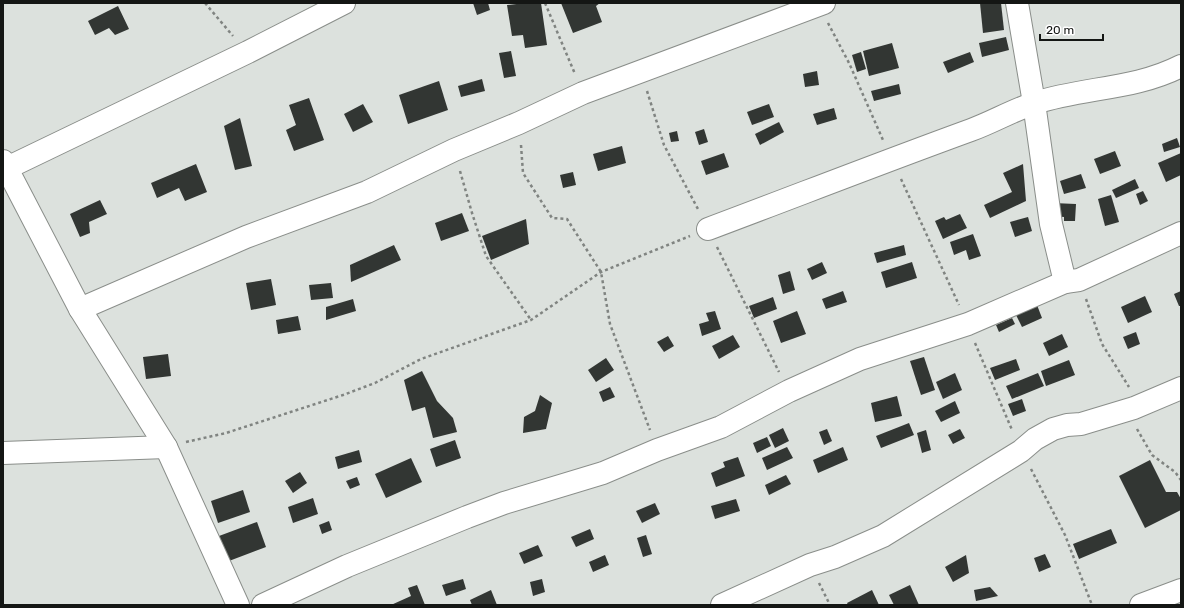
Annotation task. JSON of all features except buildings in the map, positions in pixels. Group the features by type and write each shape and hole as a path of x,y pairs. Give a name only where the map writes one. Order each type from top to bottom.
{"street":[{"path":"238,605 166,446 80,309 5,164 248,52 344,3"},
{"path":"80,309 246,237 367,192 454,150 520,123 583,93 824,3"},
{"path":"1017,3 1034,103 1051,224 1072,281"},
{"path":"708,229 978,127 1034,103 1138,82 1165,74 1181,66"},
{"path":"263,605 347,566 467,517 504,503 603,473 657,450 721,427 789,391 860,359 968,324 1072,281 1181,233"},
{"path":"722,605 810,565 835,557 883,536 1021,451 1034,439 1053,429 1067,425 1081,424 1134,408 1181,388"},
{"path":"3,453 166,446"},
{"path":"1141,605 1181,590"}],"path":[{"path":"205,3 248,52"},
{"path":"545,3 583,93"},
{"path":"640,72 664,145 789,391"},
{"path":"520,123 523,173 552,218 567,219 601,272 610,324 657,450"},
{"path":"454,150 486,256 531,320"},
{"path":"166,446 226,433 375,383 421,359 531,320 601,272 708,229"},
{"path":"1072,281 1102,344 1132,393 1134,420 1139,433 1152,455 1175,472 1181,480"}]}
